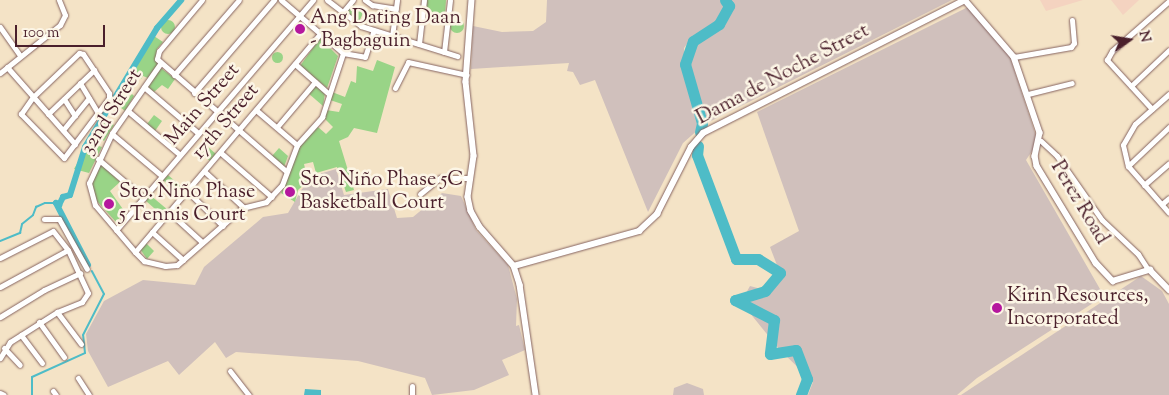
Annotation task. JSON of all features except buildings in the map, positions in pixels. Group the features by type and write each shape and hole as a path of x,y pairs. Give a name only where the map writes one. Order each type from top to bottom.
{"street":[{"path":"0,73 60,24 65,15 59,0"},
{"name":"32nd Street","path":"183,260 177,265 165,266 144,261 116,230 90,194 89,183 98,159 112,134 159,62 159,50 202,0"},
{"path":"174,75 239,0"},
{"path":"194,93 274,0"},
{"path":"281,0 342,53 365,57 374,30"},
{"name":"Main Street","path":"116,230 313,0"},
{"path":"327,0 342,13 374,30 457,56"},
{"path":"342,13 354,0"},
{"path":"365,0 372,5 396,8"},
{"path":"392,36 397,0"},
{"path":"419,44 424,0"},
{"path":"444,52 450,0"},
{"path":"472,0 467,75 474,156 468,196 470,212 514,266 520,286 536,395"},
{"name":"Perez Road","path":"966,0 1014,57 1028,94 1041,141 1035,156 1037,166 1104,273 1118,281 1147,268"},
{"name":"Dama de Noche Street","path":"514,266 639,231 657,214 691,147 707,130 966,0"},
{"path":"1152,108 1107,60 1112,51 1169,1"},
{"path":"1014,57 1071,48 1074,43 1072,20"},
{"path":"0,27 20,56"},
{"name":"17th Street","path":"135,252 221,153 320,34"},
{"path":"1131,86 1169,50"},
{"path":"79,53 83,54 110,93 98,113 64,158 60,157 21,114 34,97 79,53"},
{"path":"152,232 183,260 243,208 272,197 282,185 297,146 322,117 342,53"},
{"path":"159,62 216,114 286,171"},
{"path":"396,88 408,62 467,75"},
{"path":"295,64 329,94"},
{"path":"8,67 75,144"},
{"path":"48,114 94,70"},
{"path":"277,127 315,82"},
{"path":"80,83 98,113"},
{"path":"1028,94 1072,83"},
{"path":"144,86 198,134"},
{"path":"1169,94 1135,124 1123,145 1128,166 1169,213"},
{"path":"63,130 89,98"},
{"path":"64,99 75,116"},
{"path":"256,110 297,146"},
{"path":"128,111 180,155"},
{"path":"1128,166 1169,127"},
{"path":"112,134 162,176"},
{"path":"1041,141 1057,156 1102,220 1138,254 1147,268 1169,290"},
{"path":"221,153 272,197"},
{"path":"98,159 144,198"},
{"path":"1144,185 1169,163"},
{"path":"204,171 243,208"},
{"path":"420,194 440,178 470,178"},
{"path":"187,191 223,226"},
{"path":"1162,204 1169,198"},
{"path":"169,212 202,242"},
{"path":"44,219 59,219 87,269"},
{"path":"0,258 53,231 68,250 87,287 86,298 39,322 4,348 0,358"},
{"path":"0,287 68,250"},
{"path":"0,317 40,292 80,272"},
{"path":"57,312 81,344"},
{"path":"39,322 64,357"},
{"path":"21,335 42,363"},
{"path":"4,348 20,365"},
{"path":"230,371 249,395"},
{"path":"78,378 89,395"},
{"path":"412,386 412,395"},
{"path":"0,393 4,395"}],"shaded area":[{"path":"547,0 721,0 724,10 719,20 692,37 684,48 684,71 700,128 683,143 648,212 595,80 580,85 573,72 567,71 569,63 471,69 473,26 502,32 533,31 546,22"},
{"path":"729,0 952,0 705,124 688,63 699,39 720,27 733,8"},
{"path":"1040,0 1083,0 1046,11"},
{"path":"1111,0 1139,0 1123,15"},
{"path":"968,7 1006,45 1038,142 1026,160 1104,296 977,378 957,395 808,395 813,382 779,349 741,302 750,286 765,290 780,273 770,247 799,231 757,112"},
{"path":"336,169 344,195 388,189 397,218 413,217 442,193 461,196 476,230 508,265 517,299 516,326 519,325 525,350 502,360 509,375 474,390 432,395 425,378 358,361 236,352 226,358 215,342 179,375 168,361 108,387 88,351 86,334 104,301 143,280 195,285 204,267 263,217 288,213 302,189 316,175"},
{"path":"1141,276 1162,291 1169,304 1169,395 961,395"},
{"path":"687,383 703,389 704,395 673,395 674,388"}],"green space":[{"path":"426,0 446,0 445,14 424,12"},
{"path":"353,4 363,13 359,22 345,13"},
{"path":"454,19 460,19 464,26 460,33 454,33 450,29 450,23"},
{"path":"168,20 173,22 175,27 173,32 168,34 163,32 161,27 163,22"},
{"path":"154,36 163,42 157,49 158,64 148,78 143,76 141,79 133,73"},
{"path":"320,38 338,56 327,88 300,66"},
{"path":"277,51 283,57 277,63 271,57"},
{"path":"377,60 395,67 377,133 354,128 348,137 339,141 354,190 346,192 337,167 316,173 313,162 304,164 308,181 298,190 295,202 281,193 298,147 318,127 326,134 333,127 325,119 326,110 339,112 342,104 330,100 332,92 345,97 351,81 356,83 357,66 373,71"},
{"path":"161,68 175,79 168,89 162,85 154,92 148,87"},
{"path":"315,85 325,93 323,106 308,93"},
{"path":"122,94 127,99 132,94 134,96 125,111 115,103"},
{"path":"154,115 162,121 155,131 147,124"},
{"path":"104,118 114,125 104,141 96,135"},
{"path":"89,143 102,147 89,173 74,169"},
{"path":"208,147 216,154 210,161 201,154"},
{"path":"279,148 288,156 284,167 272,156"},
{"path":"99,162 120,182 110,191 125,212 116,222 95,199 92,184"},
{"path":"168,175 184,189 180,195 163,180"},
{"path":"150,195 168,210 163,216 146,201"},
{"path":"146,243 154,251 147,259 140,249"}],"water":[{"path":"305,389 321,390 321,395 304,395"}],"waterway":[{"path":"88,265 56,203 59,205 63,197 70,195 85,147 157,28 181,0"},
{"path":"700,132 702,123 685,64 693,41 719,24 729,6 725,0"},
{"path":"698,146 697,155 736,259 758,259 780,273 765,291 735,300 774,320 770,354 796,350 807,379 801,395"},
{"path":"0,241 20,233 22,224 33,215 36,207 45,203 56,203"},
{"path":"32,395 32,377 85,353 83,335 104,294 92,271"}],"place":[{"name":"Ang Dating Daan - Bagbaguin","path":"300,29"},
{"name":"Sto. Niño Phase 5C Basketball Court","path":"290,192"},
{"name":"Sto. Niño Phase 5 Tennis Court","path":"109,204"},
{"name":"Kirin Resources, Incorporated","path":"997,308"}]}
